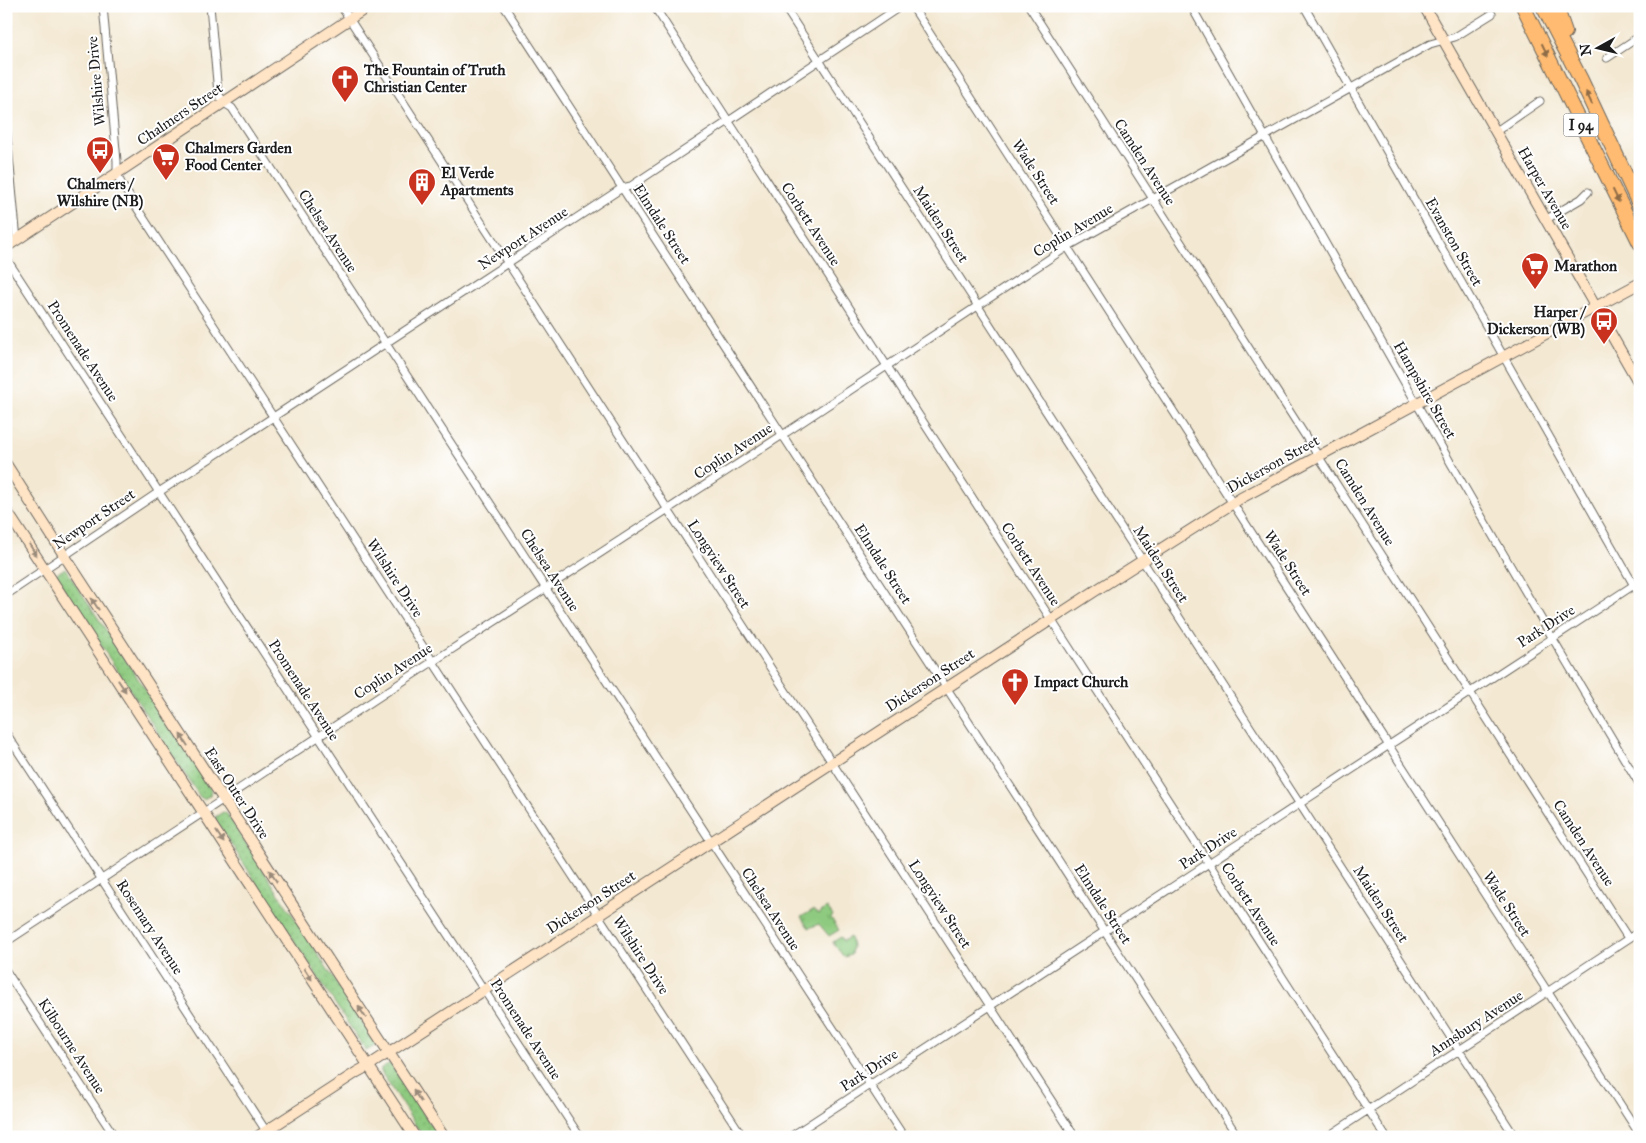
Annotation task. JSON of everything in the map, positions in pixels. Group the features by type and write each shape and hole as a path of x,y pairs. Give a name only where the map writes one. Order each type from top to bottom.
{"highway":[{"name":"I 94","path":"1523,6 1640,243"},
{"name":"I 94","path":"1544,6 1640,206"},
{"path":"1556,6 1581,80"}],"street":[{"name":"Wilshire Drive","path":"103,6 117,174 122,185 743,1137"},
{"name":"Chelsea Avenue","path":"210,6 218,93 224,103 232,108 904,1137"},
{"name":"Longview Street","path":"341,6 1075,1137"},
{"name":"Chalmers Street","path":"6,247 369,6"},
{"name":"Elmdale Street","path":"504,6 1238,1137"},
{"name":"Corbett Avenue","path":"654,6 1386,1137"},
{"name":"Maiden Street","path":"784,6 1515,1137"},
{"name":"Newport Avenue","path":"159,492 509,264 622,188 631,186 901,6"},
{"name":"Wade Street","path":"912,6 1640,1135"},
{"name":"Camden Avenue","path":"1028,6 1628,938"},
{"name":"Hampshire Street","path":"1191,6 1416,404 1640,785"},
{"name":"Evanston Street","path":"1304,6 1503,357 1637,583 1640,596"},
{"name":"Harper Avenue","path":"1424,6 1640,386"},
{"path":"1637,6 1640,10"},
{"name":"Coplin Avenue","path":"6,942 1068,247 1264,135 1430,44 1455,37 1492,14"},
{"path":"1606,58 1640,36"},
{"path":"1494,132 1540,101"},
{"path":"6,125 17,240"},
{"path":"1545,220 1581,199 1588,192"},
{"name":"Promenade Avenue","path":"6,258 580,1137"},
{"name":"Dickerson Street","path":"264,1135 598,914 1142,560 1233,503 1639,284"},
{"name":"East Outer Drive","path":"6,464 64,556 444,1137"},
{"name":"Newport Street","path":"45,568 159,492"},
{"path":"6,510 415,1137"},
{"path":"6,595 45,568"},
{"name":"Park Drive","path":"790,1137 1637,583"},
{"name":"Rosemary Avenue","path":"6,733 102,879 264,1135"},
{"name":"Annsbury Avenue","path":"1326,1137 1640,931"},
{"name":"Kilbourne Avenue","path":"6,971 115,1137"}],"green space":[{"path":"65,568 211,789 210,795 204,799 200,797 59,581 56,574"},
{"path":"223,812 227,814 377,1045 366,1051 216,821 215,817"},
{"path":"827,908 839,930 829,936 819,924 809,928 801,917 813,910 818,914"},
{"path":"841,937 843,941 850,937 851,955 844,957 833,943"},
{"path":"390,1063 439,1137 423,1137 381,1072 381,1068"}],"place":[{"name":"The Fountain of Truth Christian Center","path":"345,103"},
{"name":"Chalmers / Wilshire (NB)","path":"100,174"},
{"name":"Chalmers Garden Food Center","path":"166,181"},
{"name":"El Verde Apartments","path":"422,206"},
{"name":"Marathon","path":"1535,290"},
{"name":"Harper / Dickerson (WB)","path":"1604,345"},
{"name":"Impact Church","path":"1015,706"}]}
